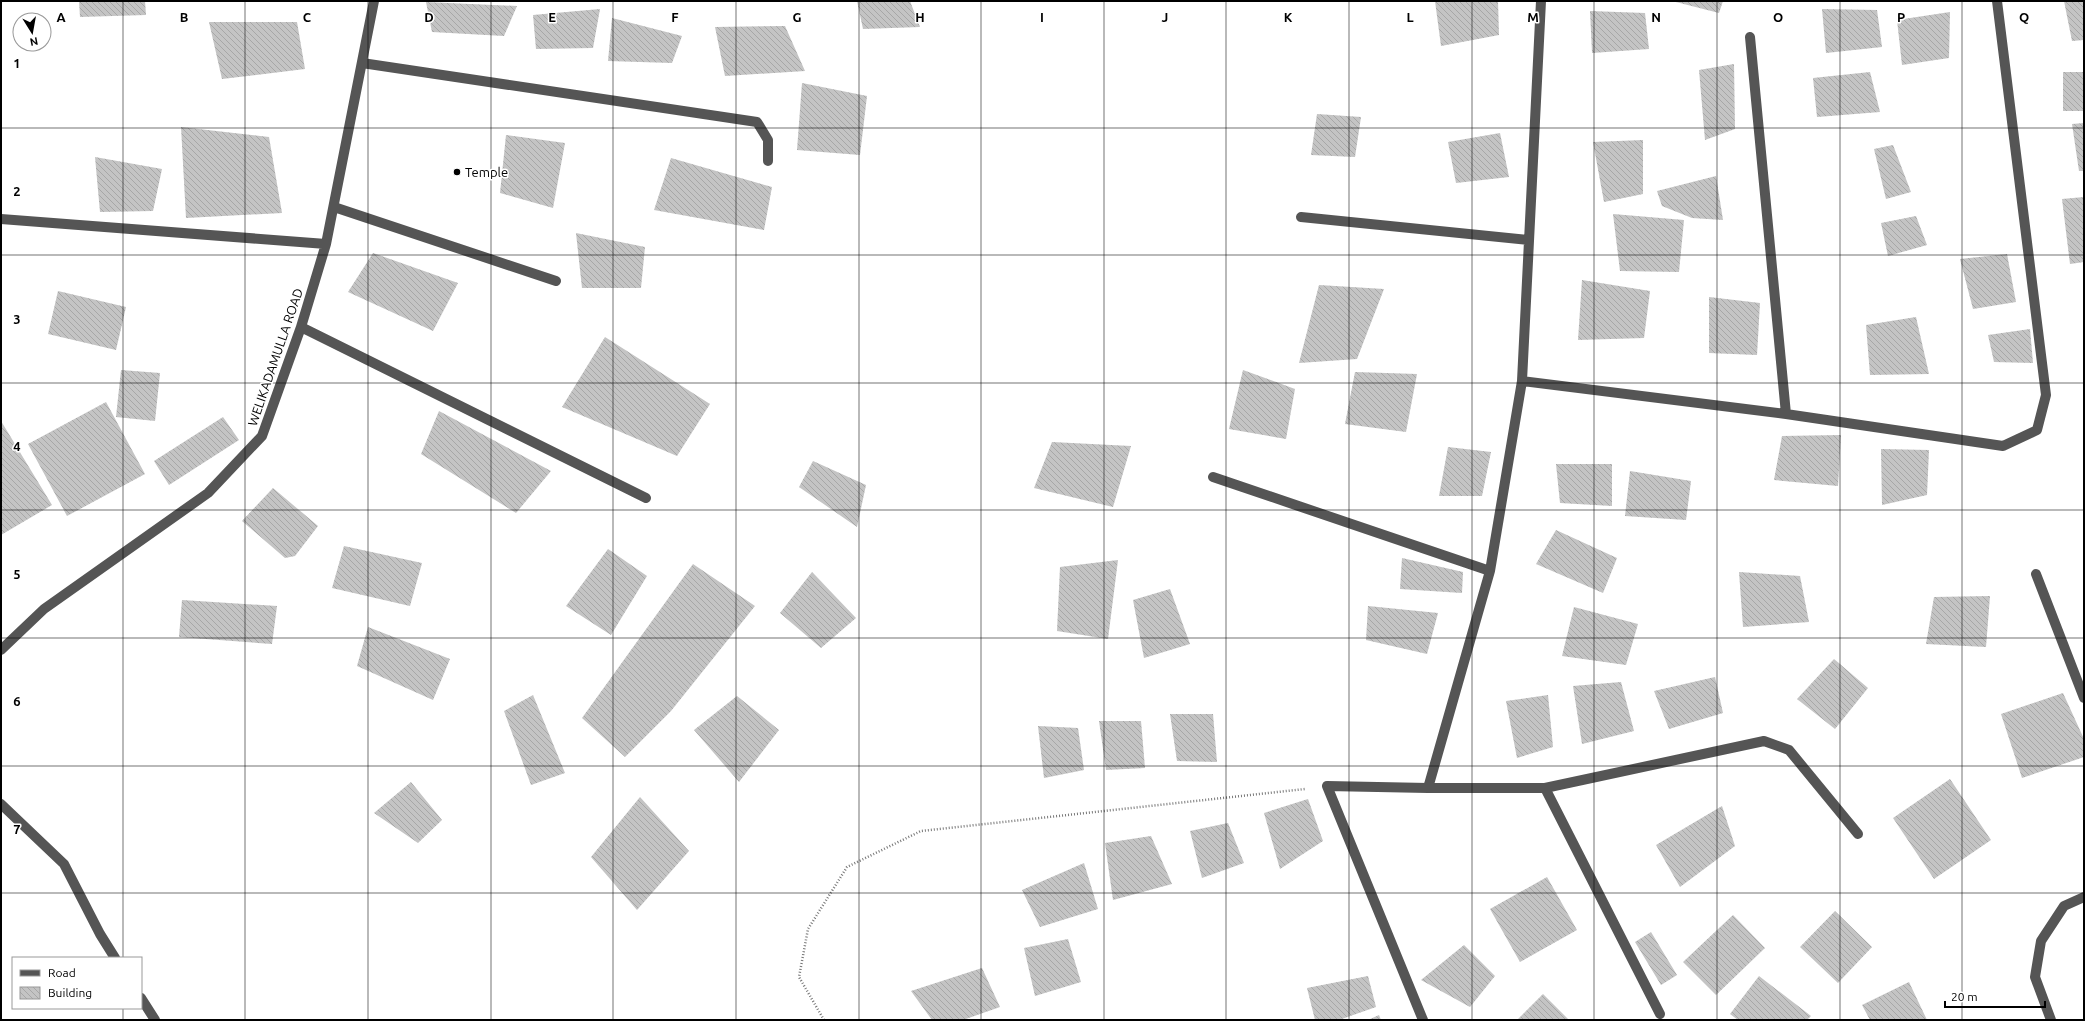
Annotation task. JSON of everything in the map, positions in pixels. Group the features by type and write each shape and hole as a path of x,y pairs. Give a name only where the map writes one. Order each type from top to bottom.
{"street":[{"name":"WELIKADAMULLA ROAD","path":"1,650 44,610 208,493 262,436 300,327 326,244 374,1"},
{"path":"1428,788 1490,571 1522,381 1541,1"},
{"path":"1522,381 1786,414 2003,446 2037,430 2046,395 1997,1"},
{"path":"1750,37 1786,414"},
{"path":"362,63 757,122 768,140 768,161"},
{"path":"334,208 556,280"},
{"path":"1301,217 1529,240"},
{"path":"1,219 326,244"},
{"path":"300,327 646,498"},
{"path":"1213,477 1490,571"},
{"path":"2036,574 2084,698"},
{"path":"1423,1020 1327,786 1545,788 1764,741 1789,750 1858,834"},
{"path":"1545,788 1660,1014"},
{"path":"1,804 64,864 100,934 114,957"},
{"path":"2051,1020 2035,977 2041,941 2064,906 2084,897"},
{"path":"142,1000 155,1020"}],"path":[{"path":"824,1020 799,978 808,929 847,867 921,831 1327,786"}],"building":[{"path":"79,1 145,1 146,15 80,17"},
{"path":"857,1 910,1 920,27 863,29"},
{"path":"1435,1 1498,1 1499,35 1441,46"},
{"path":"1672,1 1723,1 1719,13"},
{"path":"2064,1 2084,1 2084,40 2072,41"},
{"path":"426,2 517,6 504,36 432,32"},
{"path":"600,9 593,48 536,49 533,15"},
{"path":"1822,9 1877,10 1882,47 1826,53"},
{"path":"1590,11 1645,13 1649,49 1592,53"},
{"path":"1950,12 1949,58 1902,65 1897,20"},
{"path":"612,18 682,36 672,63 608,61"},
{"path":"209,22 297,22 305,69 222,79"},
{"path":"785,26 805,71 725,76 715,27"},
{"path":"1734,64 1735,129 1705,140 1699,70"},
{"path":"1870,72 1880,112 1817,117 1813,78"},
{"path":"2063,72 2084,72 2084,111 2063,111"},
{"path":"802,83 867,96 860,155 797,150"},
{"path":"1317,114 1361,117 1355,157 1311,155"},
{"path":"2084,123 2084,171 2079,171 2072,124"},
{"path":"181,127 269,137 282,213 186,218"},
{"path":"1500,133 1509,177 1456,183 1448,142"},
{"path":"506,135 565,143 553,208 500,193"},
{"path":"1643,140 1643,194 1604,202 1593,142"},
{"path":"1893,145 1911,192 1886,199 1874,149"},
{"path":"95,157 162,169 153,211 100,212"},
{"path":"671,158 772,187 764,230 654,210"},
{"path":"1716,176 1723,220 1692,218 1662,206 1657,191"},
{"path":"2084,197 2084,262 2070,264 2062,199"},
{"path":"1613,214 1684,220 1679,272 1620,271"},
{"path":"1916,216 1927,245 1888,256 1881,223"},
{"path":"576,233 645,247 641,288 582,288"},
{"path":"373,253 458,283 433,331 348,292"},
{"path":"2007,254 2016,302 1973,309 1960,259"},
{"path":"1582,280 1650,291 1644,338 1578,340"},
{"path":"1319,285 1384,289 1357,359 1299,363"},
{"path":"58,291 126,307 116,350 48,334"},
{"path":"1709,297 1760,303 1757,355 1709,353"},
{"path":"1916,317 1929,374 1870,375 1866,325"},
{"path":"2030,329 2033,363 1994,362 1988,335"},
{"path":"605,337 710,404 677,456 562,407"},
{"path":"121,370 160,373 155,421 116,417"},
{"path":"1243,370 1295,389 1286,439 1229,429"},
{"path":"1355,372 1417,374 1406,432 1345,424"},
{"path":"106,402 145,474 67,516 28,444"},
{"path":"439,411 551,471 516,513 421,454"},
{"path":"223,417 239,440 169,485 154,461"},
{"path":"1,421 52,505 1,535"},
{"path":"1841,435 1838,486 1774,480 1782,436"},
{"path":"1052,442 1131,446 1113,507 1034,488"},
{"path":"1448,447 1491,452 1482,496 1439,496"},
{"path":"1881,449 1929,450 1927,495 1882,505"},
{"path":"813,461 866,485 857,527 799,487"},
{"path":"1556,464 1612,464 1612,506 1560,503"},
{"path":"1630,471 1691,481 1686,520 1625,516"},
{"path":"273,488 318,526 295,556 285,558 242,521"},
{"path":"1556,530 1617,558 1603,593 1536,564"},
{"path":"344,546 422,563 410,606 332,588"},
{"path":"608,549 647,576 611,635 566,606"},
{"path":"1402,558 1463,572 1462,593 1400,589"},
{"path":"1118,560 1108,639 1057,631 1060,567"},
{"path":"693,564 755,606 671,711 625,757 582,718"},
{"path":"812,572 856,618 821,648 780,613"},
{"path":"1739,572 1800,576 1809,622 1743,627"},
{"path":"1170,589 1190,644 1144,658 1133,600"},
{"path":"1990,596 1986,647 1926,644 1934,597"},
{"path":"182,600 277,606 272,644 179,637"},
{"path":"1368,606 1438,613 1427,654 1366,640"},
{"path":"1574,607 1638,624 1626,665 1562,656"},
{"path":"368,627 450,659 433,700 357,666"},
{"path":"1834,659 1868,688 1835,729 1797,699"},
{"path":"1715,677 1723,713 1669,729 1654,691"},
{"path":"1621,682 1634,731 1582,744 1573,686"},
{"path":"2063,693 2084,739 2084,757 2022,778 2001,714"},
{"path":"533,695 565,773 531,785 504,711"},
{"path":"1548,695 1553,747 1517,758 1506,701"},
{"path":"737,696 779,730 739,782 694,730"},
{"path":"1170,714 1213,714 1217,762 1177,761"},
{"path":"1099,721 1141,721 1145,768 1106,770"},
{"path":"1038,726 1078,728 1084,770 1044,778"},
{"path":"1950,779 1991,840 1934,879 1893,818"},
{"path":"411,782 442,820 418,843 374,813"},
{"path":"640,797 689,851 637,910 591,857"},
{"path":"1308,799 1323,841 1280,869 1264,813"},
{"path":"1722,806 1735,846 1680,887 1656,845"},
{"path":"1228,823 1244,863 1202,878 1190,831"},
{"path":"1151,836 1172,884 1113,900 1105,843"},
{"path":"1084,863 1098,909 1040,927 1022,890"},
{"path":"1547,877 1577,930 1520,962 1490,909"},
{"path":"1835,911 1872,947 1838,983 1800,947"},
{"path":"1733,915 1765,948 1716,995 1683,962"},
{"path":"1651,932 1677,975 1661,985 1635,942"},
{"path":"1068,939 1081,982 1035,996 1024,948"},
{"path":"1464,945 1495,976 1470,1007 1421,980"},
{"path":"982,968 1000,1007 963,1020 932,1020 911,991"},
{"path":"1368,976 1376,1007 1339,1020 1315,1020 1307,988"},
{"path":"1759,976 1811,1016 1807,1020 1738,1020 1730,1014"},
{"path":"1909,982 1927,1020 1870,1020 1862,1005"},
{"path":"1543,994 1569,1020 1517,1020"},
{"path":"1379,1015 1381,1020 1368,1020"}],"place":[{"name":"Temple","path":"457,172"}]}
